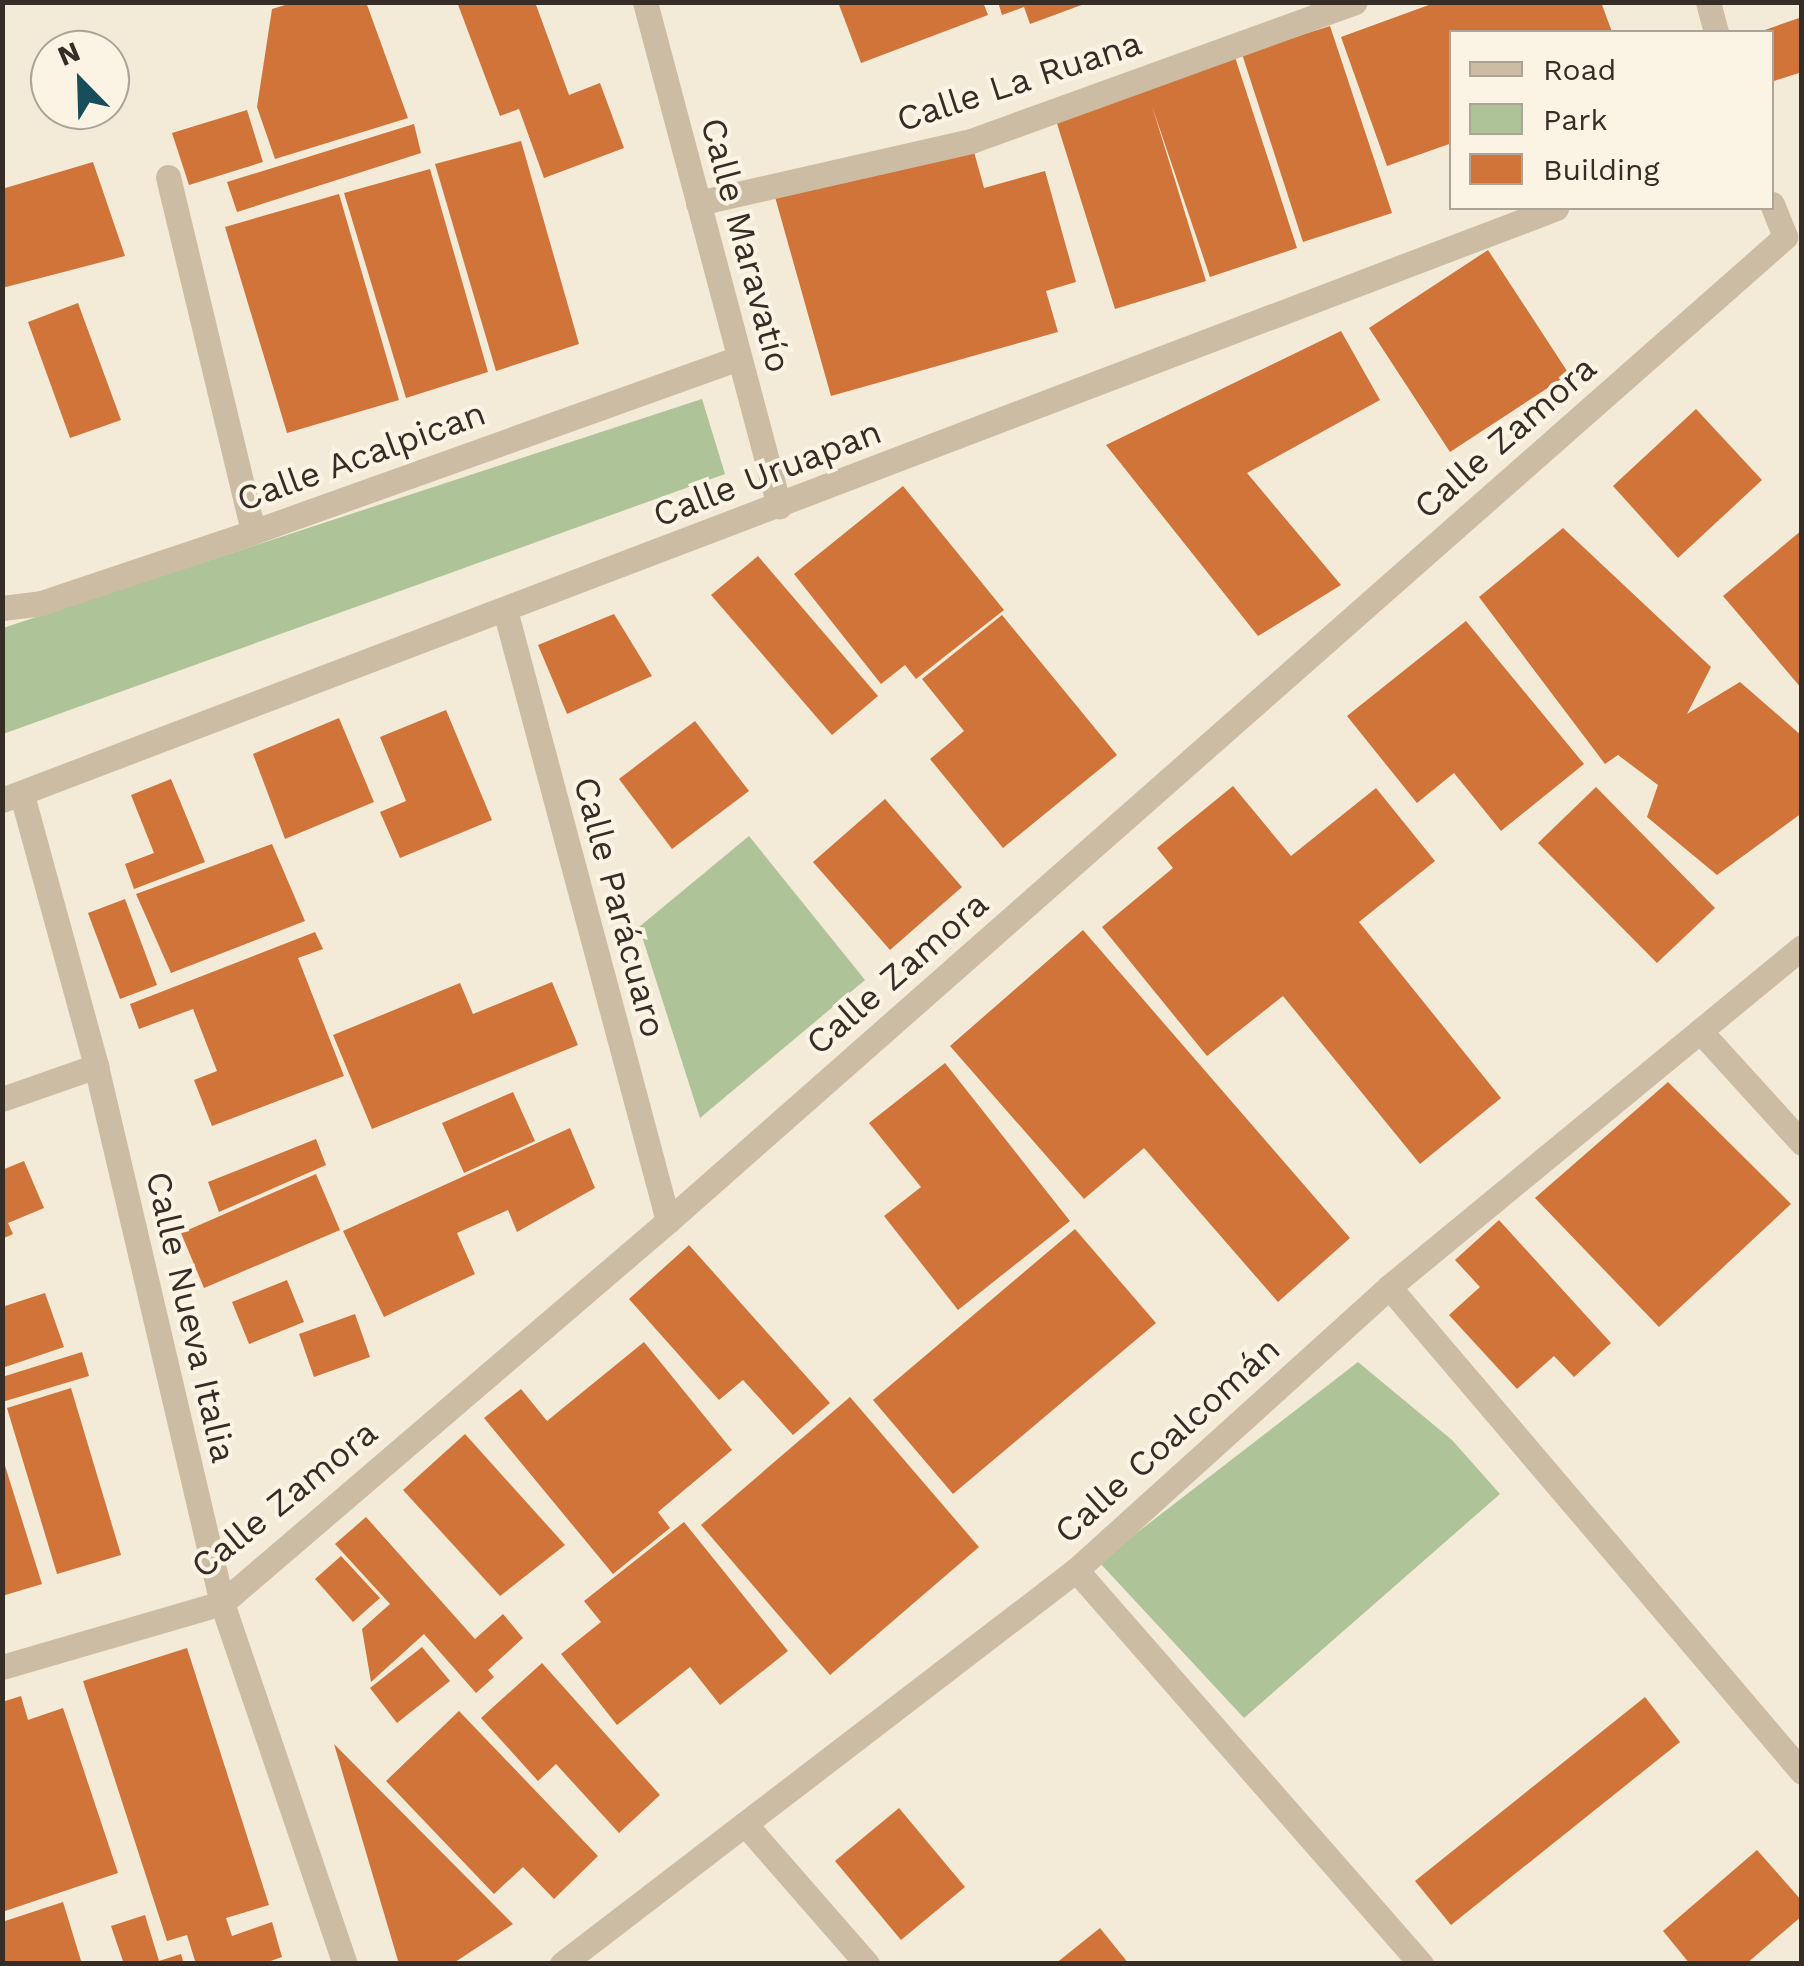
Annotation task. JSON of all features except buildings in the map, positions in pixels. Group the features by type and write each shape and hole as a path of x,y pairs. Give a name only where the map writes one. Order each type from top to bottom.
{"street":[{"name":"Calle Maravatío","path":"645,2 779,506"},
{"name":"Calle La Ruana","path":"698,203 971,141 1355,2"},
{"path":"1708,2 1715,30"},
{"path":"168,178 253,532"},
{"path":"1774,207 1793,237"},
{"name":"Calle Uruapan","path":"12,798 1551,210"},
{"name":"Calle Zamora","path":"2,1667 222,1603 668,1221 1793,237"},
{"name":"Calle Acalpican","path":"2,608 41,603 253,532 740,358"},
{"name":"Calle Parácuaro","path":"505,610 668,1221"},
{"name":"Calle Nueva Italia","path":"12,798 96,1066 222,1603 344,1964"},
{"name":"Calle Coalcomán","path":"562,1964 1076,1570 1390,1287 1802,947"},
{"path":"1700,1032 1802,1143"},
{"path":"2,1099 96,1066"},
{"path":"1390,1287 1802,1772"},
{"path":"1076,1570 1421,1964"},
{"path":"745,1824 866,1964"}],"green space":[{"path":"702,399 725,474 3,734 3,628"},
{"path":"749,836 865,980 700,1118 639,927"},
{"path":"1358,1362 1452,1440 1500,1494 1244,1718 1099,1562"}]}
